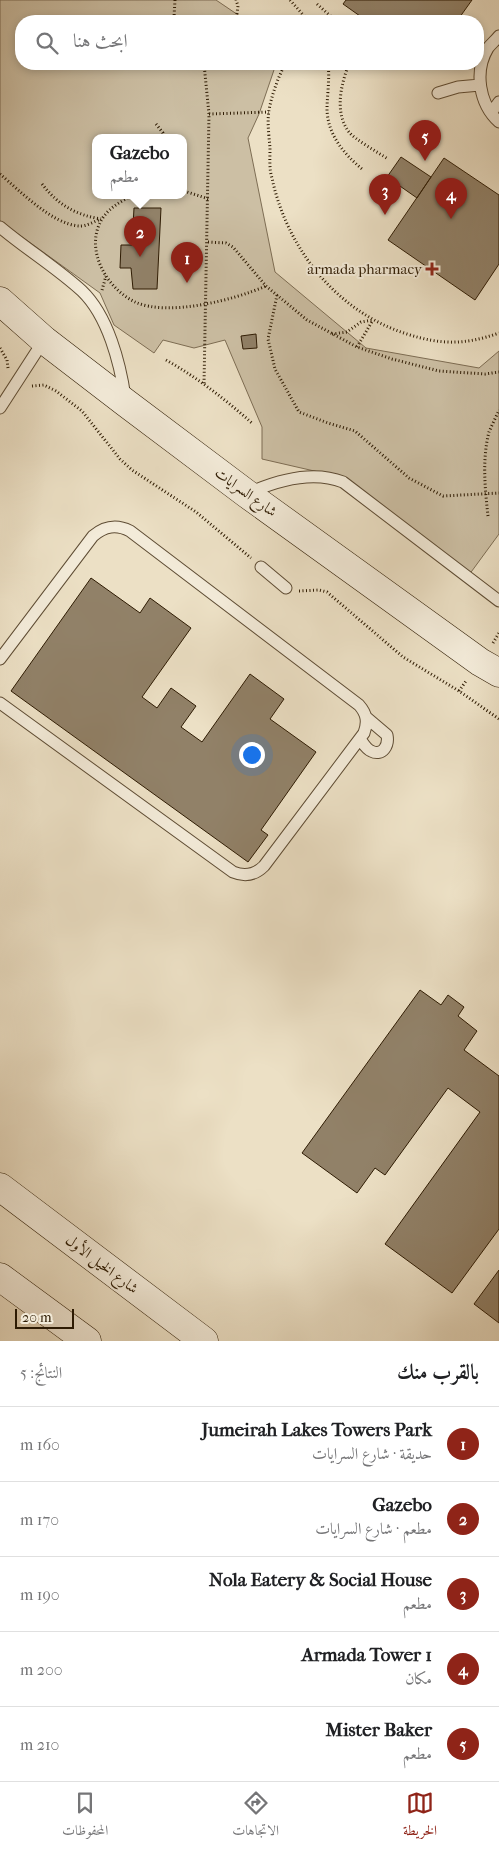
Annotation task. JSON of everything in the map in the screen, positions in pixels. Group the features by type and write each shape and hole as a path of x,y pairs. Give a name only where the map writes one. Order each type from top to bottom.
{"main road":[{"name":"شارع السرايات","path":"0,301 44,340 247,494 499,674"},
{"name":"شارع الخيل الأول","path":"0,1187 204,1341"},
{"path":"0,1278 87,1341"}],"lane":[{"path":"484,59 488,49 499,36"},
{"path":"481,70 480,85 484,100 491,113 499,122"},
{"path":"438,93 458,87 480,85"},
{"path":"491,113 499,102"},
{"path":"0,227 83,292 98,312 116,356 126,403"},
{"path":"0,408 44,340"},
{"path":"247,494 266,486 300,477 330,477 343,482 499,600"},
{"path":"0,659 93,536 107,528 122,527 130,531 360,705 367,718 387,735 389,741 387,747 378,753 372,752 360,739"},
{"path":"261,567 286,588"},
{"path":"0,703 239,875 253,874 264,866 360,739 367,726 367,718"}],"path":[{"path":"174,15 175,0"},
{"path":"236,0 238,6 237,15"},
{"path":"290,0 302,15"},
{"path":"317,4 329,15"},
{"path":"204,384 209,199 209,114 205,70"},
{"path":"282,70 269,112 271,177 280,208 293,238 311,266 333,290 359,312 389,328 422,339 456,343 478,341 499,333"},
{"path":"329,70 327,112 331,129 338,145 362,169"},
{"path":"346,70 341,83 340,112 349,132 388,159"},
{"path":"209,114 269,112"},
{"path":"156,124 162,134"},
{"path":"0,174 42,210 58,220 80,226 102,219"},
{"path":"42,184 63,206 85,216 102,219"},
{"path":"187,192 209,199"},
{"path":"126,199 115,205 102,219 96,235 96,247 98,261 106,276 119,290 136,302 159,307 206,304 235,298 266,286"},
{"path":"208,242 226,243 233,247 266,286 307,320 357,347 392,359 439,371 485,374 499,372"},
{"path":"100,294 106,276"},
{"path":"277,295 268,339 275,369 299,412 355,431 409,478 443,496 499,493"},
{"path":"332,334 347,332 361,322 373,319"},
{"path":"357,347 373,319"},
{"path":"0,348 7,360 8,370 30,386 44,385 56,391 82,411 120,459 132,470 196,512 261,567"},
{"path":"166,360 230,403 253,424"},
{"path":"488,516 486,462 490,432 499,410"},
{"path":"286,588 294,591 319,590 326,592 403,657 459,691 499,719"}],"shaded area":[{"path":"0,0 216,0 238,15 15,15 15,70 274,70 259,114 248,138 275,272 366,348 479,368 499,351 499,534 466,579 323,473 262,459 262,427 225,340 194,348 163,340 154,353 114,325 100,293 0,221"}],"building":[{"path":"346,0 472,0 461,15 359,15 343,4"},
{"path":"401,157 431,177 417,198 387,177"},
{"path":"444,158 499,195 499,264 475,300 388,240"},
{"path":"134,208 161,208 157,289 133,289 131,268 120,268 121,245 132,245"},
{"path":"256,334 257,348 243,349 241,336"},
{"path":"91,578 140,613 150,598 191,628 142,697 157,708 171,688 196,706 181,727 202,742 250,674 284,699 270,719 316,752 261,830 268,835 248,862 11,691"},
{"path":"420,990 441,1005 448,995 464,1007 458,1016 477,1031 464,1050 499,1076 499,1229 452,1293 385,1244 480,1112 448,1088 385,1175 375,1168 357,1193 302,1153"},
{"path":"499,1270 499,1323 474,1304"}],"place":[{"name":"Mister Baker","path":"425,161"},
{"name":"Nola Eatery & Social House","path":"385,215"},
{"name":"Armada Tower 1","path":"451,219"},
{"name":"Gazebo","path":"140,257"},
{"name":"armada pharmacy","path":"432,269"},
{"name":"Jumeirah Lakes Towers Park","path":"187,283"}]}
